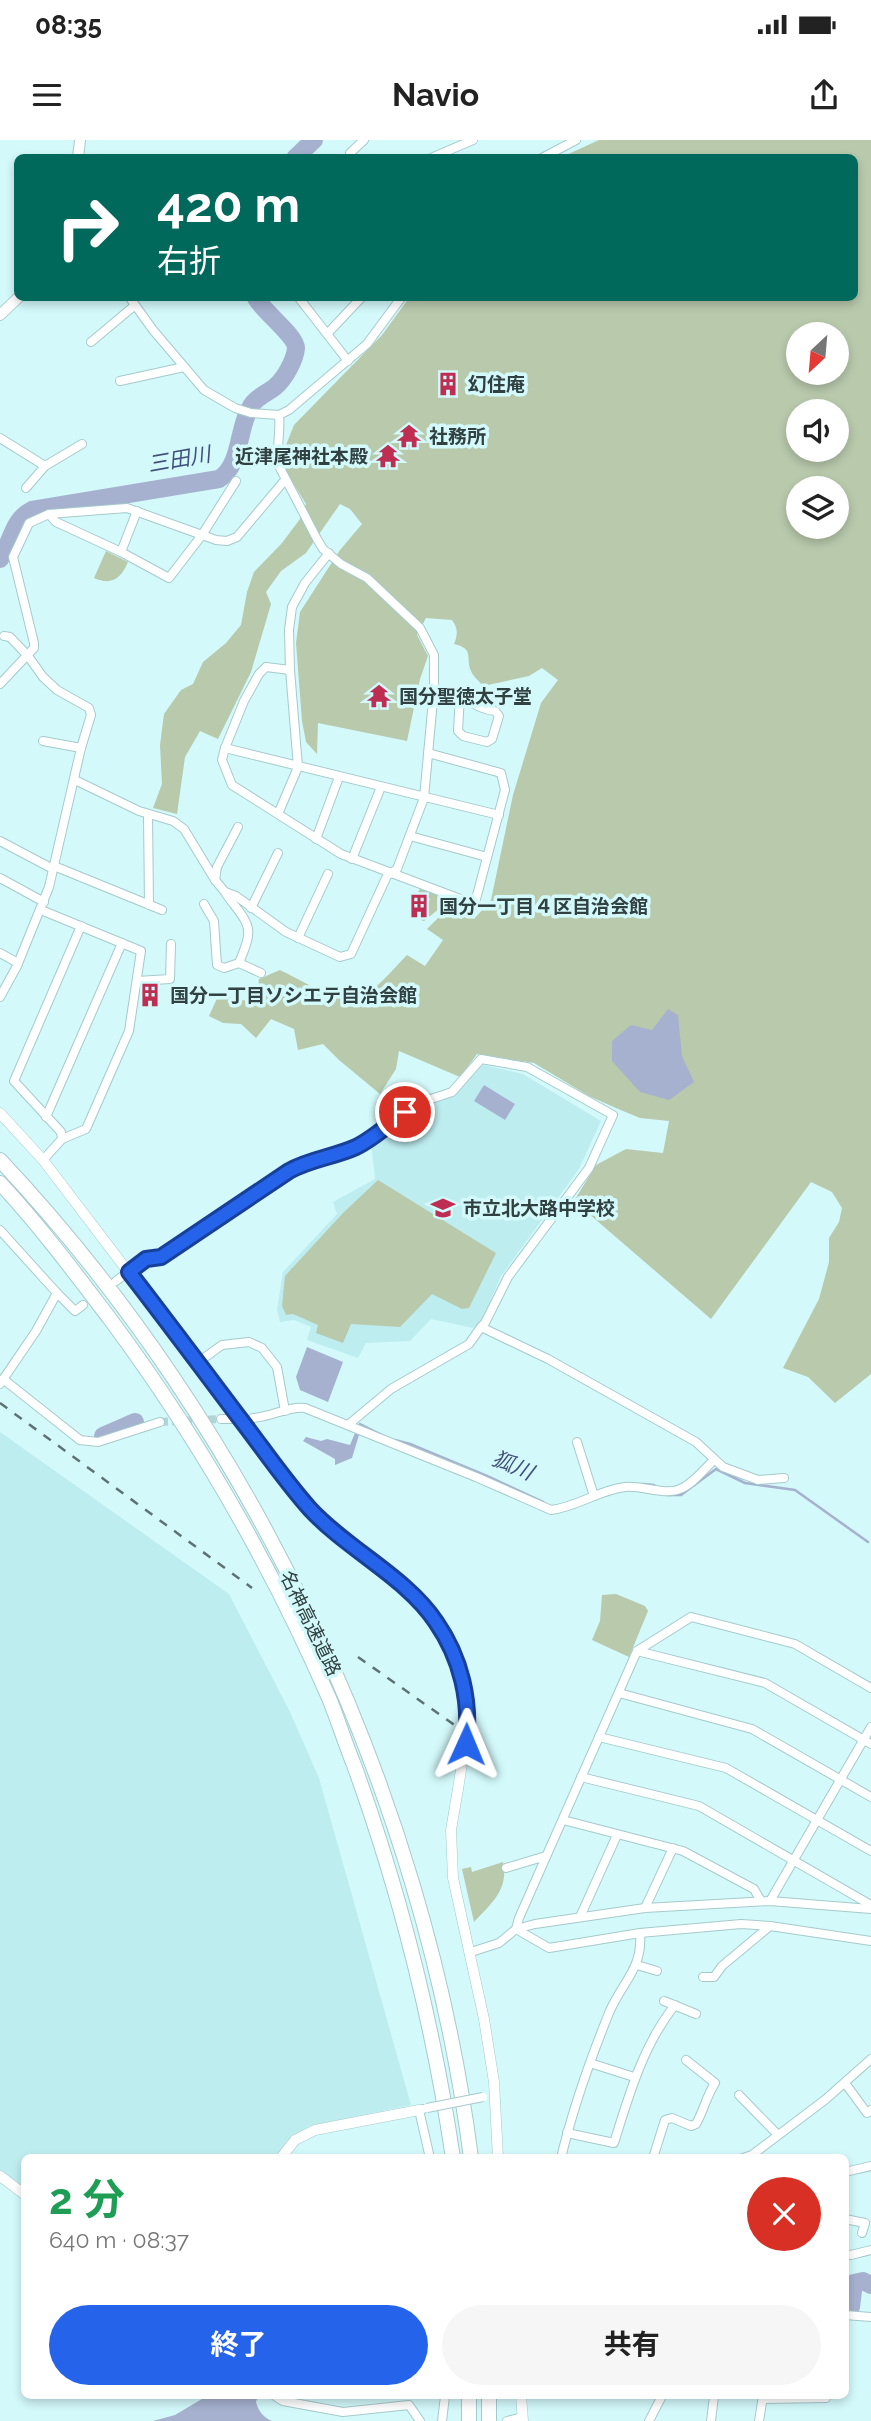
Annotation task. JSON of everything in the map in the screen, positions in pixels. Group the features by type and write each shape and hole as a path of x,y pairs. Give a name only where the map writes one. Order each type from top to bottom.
{"highway":[{"name":"名神高速道路","path":"0,1160 61,1228 101,1278 184,1396 235,1477 309,1618 344,1693 376,1775 415,1897 444,2011 470,2154"},
{"name":"名神高速道路","path":"0,1183 83,1283 173,1409 261,1556 319,1678 367,1802 396,1892 427,2018 452,2154"},
{"path":"469,2399 469,2421"},
{"path":"489,2399 489,2421"}],"main road":[{"path":"0,315 15,301"}],"street":[{"path":"350,154 365,140"},
{"path":"440,154 473,140"},
{"path":"550,154 576,140"},
{"path":"301,301 348,361"},
{"path":"327,334 358,301"},
{"path":"91,342 132,302 204,390 246,412 279,415 289,410 367,344 399,301"},
{"path":"120,381 184,367"},
{"path":"225,892 298,938 340,957 351,954 387,876 397,869 424,797 434,689 434,654 420,628 367,578 345,566 317,539 285,480 276,456 279,415"},
{"path":"0,438 45,466"},
{"path":"26,488 45,466 82,444"},
{"path":"0,684 28,656 34,643 13,557 29,523 49,514 118,508 137,511 202,535 227,541 236,537 285,480"},
{"path":"49,514 56,522 169,578 202,535 236,481"},
{"path":"121,552 137,511"},
{"path":"278,814 298,766 290,670 289,630 292,607 305,583 329,553"},
{"path":"0,997 18,964 42,906 54,868 91,715 89,708 57,690 10,637 4,636"},
{"path":"290,670 266,667 244,701 222,760 232,785 352,859 471,902 476,899 505,790 501,773 428,753"},
{"path":"434,689 460,695 482,710 495,711 499,716 492,739 487,742 463,736 458,731 460,695"},
{"path":"43,741 81,748"},
{"path":"225,748 499,815"},
{"path":"316,839 339,777"},
{"path":"75,780 148,814 173,821 184,829 215,880 243,917 248,929 249,936 239,963"},
{"path":"352,859 381,787"},
{"path":"148,814 149,905"},
{"path":"215,880 217,867 239,827"},
{"path":"410,836 487,857"},
{"path":"0,841 54,868 162,910"},
{"path":"251,908 278,853"},
{"path":"298,938 328,874"},
{"path":"0,878 42,906 141,951 129,1031 86,1129 62,1139 43,1160"},
{"path":"204,904 214,921 217,965 224,968 239,963 261,973"},
{"path":"62,1139 61,1132 14,1082 81,926"},
{"path":"46,1116 122,943"},
{"path":"137,981 170,979 171,944"},
{"path":"0,953 18,964"},
{"path":"116,1281 146,1259 161,1257 304,1163 353,1148 419,1103 452,1092 481,1059 527,1067 613,1115 589,1168 509,1277 485,1323 469,1344 391,1389 348,1425"},
{"path":"0,1113 43,1160 309,1507 342,1540 399,1583 426,1609 449,1645 464,1689 467,1731 451,1830 451,1861 484,2019 495,2095 498,2154"},
{"path":"0,1230 75,1311 83,1306"},
{"path":"57,1293 36,1331 2,1382 80,1440 89,1443 160,1422"},
{"path":"481,1327 548,1359 696,1442 723,1467 758,1480 784,1478"},
{"path":"197,1363 222,1345 249,1342 262,1348 277,1367 285,1411"},
{"path":"253,1418 268,1417 295,1407 305,1408 551,1510 565,1508 624,1487 642,1486 672,1491 682,1488 714,1460"},
{"path":"220,1419 232,1419"},
{"path":"577,1442 594,1496"},
{"path":"471,1952 499,1943 516,1929 637,1651 691,1617 795,1644 871,1688"},
{"path":"637,1651 765,1683 867,1742"},
{"path":"619,1693 752,1729 871,1797"},
{"path":"766,1901 793,1861 840,1780 867,1742 871,1727"},
{"path":"599,1737 726,1768 871,1851"},
{"path":"581,1777 699,1806 871,1907"},
{"path":"563,1820 683,1851 754,1889 766,1901"},
{"path":"580,1917 617,1835"},
{"path":"645,1908 673,1848"},
{"path":"506,1868 546,1856"},
{"path":"516,1929 645,1908 766,1901 871,1907"},
{"path":"516,1929 549,1948 640,1933 741,1924 871,1941"},
{"path":"704,1977 714,1977 722,1966 770,1926"},
{"path":"562,2154 590,2063 611,2009 637,1965 640,1933"},
{"path":"637,1965 657,1971"},
{"path":"664,2001 696,2014"},
{"path":"567,2133 614,2143 634,2077 657,2032 675,2005"},
{"path":"753,2154 845,2083 871,2059"},
{"path":"654,2154 665,2120 672,2118 691,2126 696,2124 705,2108 704,2101 715,2083 686,2060"},
{"path":"590,2063 634,2077"},
{"path":"845,2083 867,2113 871,2110"},
{"path":"284,2154 295,2140 315,2130 495,2095"},
{"path":"739,2095 778,2135"},
{"path":"423,2109 429,2154"},
{"path":"849,2171 871,2166"},
{"path":"0,2176 21,2192"},
{"path":"849,2220 864,2222 862,2233"},
{"path":"849,2255 871,2250"},
{"path":"849,2315 871,2318"},
{"path":"280,2399 343,2412 409,2405 420,2421"},
{"path":"442,2421 445,2399"},
{"path":"507,2421 523,2419 521,2399"},
{"path":"649,2421 660,2399"},
{"path":"711,2421 714,2399"},
{"path":"759,2421 763,2399"}],"shaded area":[{"path":"668,1009 678,1015 682,1056 694,1082 669,1100 640,1092 612,1061 612,1041 631,1025 652,1030"},
{"name":"市立北大路中学校","path":"480,1064 523,1074 601,1121 579,1169 501,1276 481,1322 473,1328 431,1319 410,1341 366,1343 358,1358 307,1340 311,1327 294,1320 280,1322 277,1310 283,1272 337,1214 333,1202 375,1179 371,1143 420,1105 455,1094"},
{"path":"484,1085 515,1104 505,1120 474,1101"},
{"path":"307,1347 343,1362 328,1402 300,1390 296,1377"},
{"path":"0,1432 229,1594 290,1712 319,1778 411,2105 309,2126 287,2141 278,2154 21,2154 21,2187 0,2171"},
{"path":"355,1433 359,1435 352,1458 335,1465 335,1459 303,1441 306,1437 350,1445"},
{"path":"202,2399 257,2399 260,2411 272,2421 153,2421 175,2415"}],"green space":[{"path":"599,140 871,140 871,1374 835,1403 808,1377 783,1368 819,1299 829,1262 829,1238 839,1222 842,1208 832,1192 811,1182 711,1319 574,1201 596,1165 626,1149 663,1153 669,1121 640,1118 616,1108 589,1096 534,1063 477,1054 460,1077 399,1051 396,1069 380,1094 323,1044 298,1050 294,1029 271,1019 256,1038 241,1024 223,1023 209,1016 219,994 238,1000 256,1001 259,979 280,970 335,996 352,1000 359,998 381,982 407,955 425,966 443,940 427,929 447,909 474,919 491,900 513,795 541,703 558,680 542,668 529,676 483,686 471,671 465,648 454,644 457,631 452,620 426,618 417,635 428,656 420,679 407,741 318,723 317,754 306,742 302,721 296,643 300,612 340,550 362,524 350,509 340,504 306,553 281,571 266,592 271,604 251,672 218,739 200,731 185,757 177,814 153,808 162,784 160,745 164,714 181,690 193,684 203,662 226,643 241,625 254,572 282,543 300,519 306,504 285,470 284,450 294,425 382,335 407,301 858,301 858,154 569,154"},
{"path":"106,551 128,562 119,576 111,581 94,578"},
{"path":"421,886 471,904 467,911 445,904 424,921 421,920 430,899 418,893"},
{"path":"378,1180 496,1253 469,1308 462,1309 432,1294 400,1327 351,1324 343,1343 316,1333 318,1325 293,1314 286,1315 282,1306 285,1276 343,1213"},
{"path":"616,1594 645,1606 648,1611 629,1657 592,1640 600,1621 602,1595"},
{"path":"503,1862 504,1880 498,1895 474,1922 462,1869 471,1867 472,1872"}],"waterway":[{"name":"三田川","path":"299,154 314,140"},
{"name":"三田川","path":"0,559 16,525 32,510 219,479 226,473 236,456 243,425 251,406 279,383 289,368 296,348 291,337 258,301"},
{"name":"狐川","path":"103,1436 135,1422"},
{"name":"狐川","path":"360,1424 382,1435"},
{"name":"狐川","path":"395,1440 487,1476 543,1502"},
{"name":"狐川","path":"667,1495 681,1495 716,1469 745,1483 795,1490 868,1542"},
{"name":"狐川","path":"643,1484 654,1485"},
{"path":"849,2308 854,2283 863,2281 871,2285"}],"tunnel":[{"path":"160,1422 221,1419"}],"railway":[{"path":"0,1403 252,1588"},
{"path":"358,1657 490,1750"}],"place":[{"name":"幻住庵","path":"448,384"},
{"name":"社務所","path":"409,436"},
{"name":"近津尾神社本殿","path":"388,456"},
{"name":"国分聖徳太子堂","path":"379,696"},
{"name":"国分一丁目４区自治会館","path":"419,906"},
{"name":"国分一丁目ソシエテ自治会館","path":"150,995"},
{"name":"市立北大路中学校","path":"443,1208"}],"route":[{"path":"405,1112 353,1148 304,1163 289,1171 161,1257 146,1259 129,1272 299,1496 342,1540 399,1583 436,1622 458,1665 464,1689 468,1718 466,1744"}]}
